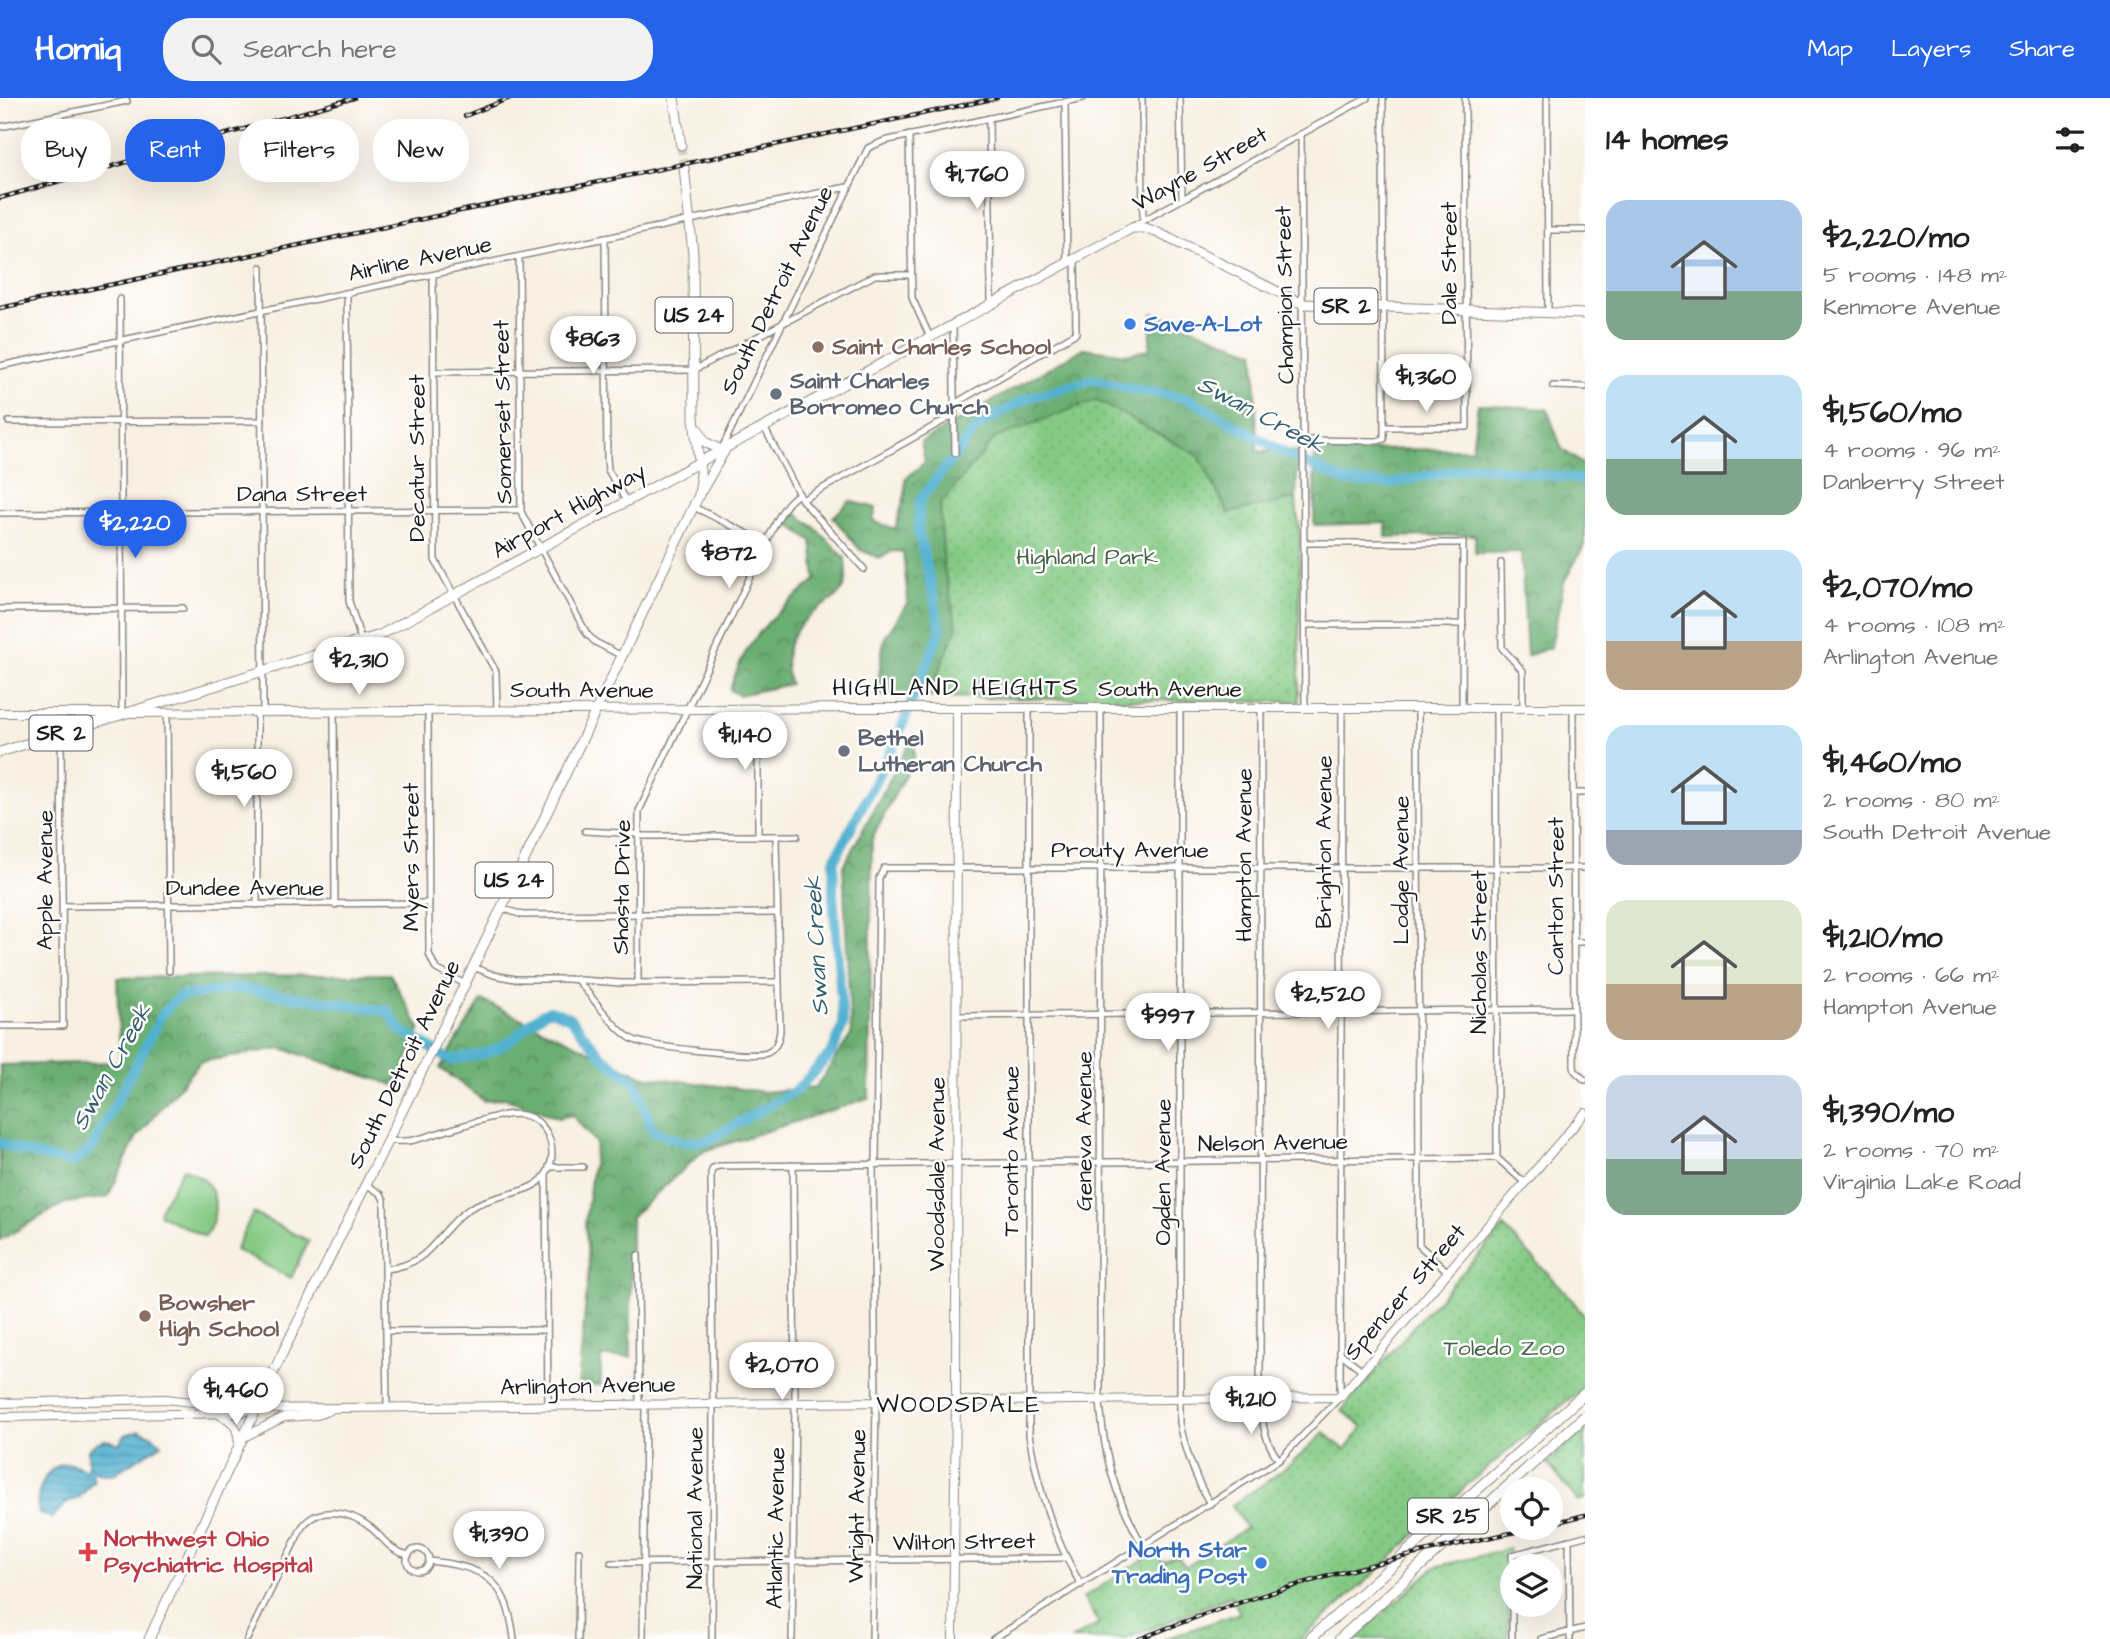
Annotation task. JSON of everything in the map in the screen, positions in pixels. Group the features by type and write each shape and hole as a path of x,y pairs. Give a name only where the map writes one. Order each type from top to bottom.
{"highway":[{"name":"SR 25","path":"1310,1639 1585,1393"},
{"name":"SR 25","path":"1340,1639 1585,1416"}],"main road":[{"path":"674,98 681,145"},
{"name":"US 24","path":"684,167 691,220 694,418 701,480 694,506"},
{"name":"SR 2","path":"1125,230 1136,227 1152,230 1303,304 1585,314"},
{"name":"Airport Highway","path":"0,752 387,631 1125,230"},
{"path":"694,418 702,439 707,444 724,448 712,476 699,495"},
{"name":"South Detroit Avenue","path":"151,1639 256,1409 465,984 694,506"}],"street":[{"path":"930,337 913,300 909,135 1083,98"},
{"path":"1142,98 1143,220"},
{"path":"1180,98 1182,199"},
{"name":"Wayne Street","path":"1125,230 1367,98"},
{"path":"1304,440 1384,439 1383,98"},
{"name":"Dale Street","path":"1385,427 1467,427 1465,98"},
{"path":"1547,98 1548,313"},
{"path":"0,127 127,101"},
{"path":"954,404 1076,333 1065,102"},
{"path":"989,118 991,303"},
{"name":"Champion Street","path":"1301,134 1305,708"},
{"name":"South Detroit Avenue","path":"724,448 868,148 909,135"},
{"name":"Airline Avenue","path":"0,366 848,187"},
{"path":"1548,230 1585,230"},
{"path":"605,238 608,470 626,501"},
{"name":"Somerset Street","path":"519,257 521,510 587,634 595,642 622,656"},
{"path":"257,905 263,671 261,267"},
{"name":"Decatur Street","path":"433,275 435,559 496,672 497,710"},
{"path":"434,372 694,370 875,275 911,275"},
{"path":"347,293 349,601 361,640"},
{"path":"120,299 122,713"},
{"path":"953,324 955,453"},
{"path":"1553,386 1585,387"},
{"path":"800,497 954,415"},
{"path":"9,422 262,421"},
{"path":"764,427 800,497 864,569"},
{"name":"Shasta Drive","path":"638,983 639,811 766,543 785,506 791,498 800,497"},
{"path":"694,506 766,543"},
{"name":"Dana Street","path":"0,513 521,510"},
{"path":"1305,543 1464,543 1462,708"},
{"path":"1501,563 1502,648 1523,671 1523,707"},
{"path":"0,609 183,608"},
{"path":"1306,625 1463,624"},
{"name":"South Avenue","path":"0,713 893,708 1585,708"},
{"name":"Toronto Avenue","path":"1029,708 1029,1435 1037,1482 1048,1516 1066,1558 1081,1584"},
{"name":"Geneva Avenue","path":"1101,708 1100,1400 1102,1433 1112,1479 1143,1546"},
{"name":"Ogden Avenue","path":"1180,708 1180,1423 1195,1476 1210,1504"},
{"name":"Hampton Avenue","path":"1261,708 1260,1398 1265,1436 1270,1449 1279,1460"},
{"name":"Brighton Avenue","path":"1340,1397 1342,708"},
{"name":"Lodge Avenue","path":"1418,708 1419,1245 1447,1271"},
{"name":"Nicholas Street","path":"1496,708 1497,1158"},
{"name":"Carlton Street","path":"1573,708 1574,1066 1575,1071 1585,1080"},
{"path":"758,709 758,836"},
{"name":"Woodsdale Avenue","path":"953,1639 957,709"},
{"path":"334,711 335,905"},
{"name":"Myers Street","path":"428,711 429,954 432,964 440,972 465,984"},
{"path":"167,713 169,971"},
{"name":"Apple Avenue","path":"0,1027 63,1026 61,733"},
{"path":"1573,793 1585,793"},
{"path":"585,831 638,835 797,836"},
{"path":"576,979 620,1029 640,1042 663,1047 751,1054 771,1051 777,1044 780,1031 776,836"},
{"name":"Prouty Avenue","path":"884,868 1585,868"},
{"name":"Wright Avenue","path":"872,1639 876,1402 874,1164 879,878 884,868"},
{"name":"Dundee Avenue","path":"62,906 429,904"},
{"path":"500,908 523,915 777,914"},
{"path":"1573,942 1585,942"},
{"path":"473,967 503,977 638,983 778,982"},
{"path":"957,1016 1573,1009"},
{"name":"Spencer Street","path":"993,1639 1279,1460 1340,1397 1585,1113"},
{"path":"386,1269 404,1266 425,1256 451,1224 475,1205 539,1182 549,1167 552,1149 547,1132 536,1121 521,1114 491,1118 411,1141 388,1141"},
{"path":"1497,1158 1525,1183"},
{"name":"Nelson Avenue","path":"713,1168 1497,1158"},
{"name":"Atlantic Avenue","path":"792,1639 795,1403 793,1165"},
{"path":"549,1167 583,1167"},
{"name":"National Avenue","path":"712,1639 713,1168"},
{"path":"546,1174 548,1406"},
{"path":"367,1185 382,1194 384,1200 387,1407"},
{"path":"638,1255 643,1639"},
{"path":"387,1331 547,1330"},
{"path":"1340,1353 1362,1370"},
{"name":"Arlington Avenue","path":"0,1403 165,1399 256,1409 1340,1397"},
{"path":"214,1413 230,1419 241,1442 284,1416 317,1415 336,1408"},
{"name":"Arlington Avenue","path":"0,1417 234,1413 256,1409"},
{"path":"247,1639 306,1521 316,1514 337,1513 362,1522 392,1548 409,1555"},
{"path":"1516,1554 1585,1536"},
{"path":"1569,1540 1570,1639"},
{"path":"415,1549 422,1549 429,1561 424,1569 415,1570 408,1564 409,1555 415,1549"},
{"path":"578,1639 579,1550"},
{"name":"Wilton Street","path":"611,1563 1066,1558"},
{"path":"429,1561 472,1567 485,1575 496,1586 507,1604 512,1618 514,1639"},
{"path":"1512,1617 1513,1639"},
{"path":"1541,1639 1585,1628"}],"green space":[{"path":"1153,313 1255,352 1257,451 1298,451 1296,499 1228,513 1199,456 940,505 944,568 957,628 928,697 876,696 884,639 908,602 903,552 893,551 879,558 860,550 833,517 850,501 876,508 873,521 895,529 905,495 905,479 925,462 921,442 1084,348 1126,354 1149,350"},
{"name":"Highland Park","path":"1096,400 1199,456 1228,513 1296,499 1300,540 1299,702 928,697 957,628 944,568 940,505 995,438"},
{"path":"1478,404 1547,409 1562,449 1585,466 1585,544 1564,582 1551,647 1527,656 1521,552 1475,553 1475,535 1386,537 1386,523 1314,525 1315,450 1472,449"},
{"path":"793,511 818,530 845,558 846,582 838,595 802,623 791,640 786,661 790,684 739,695 730,690 736,672 753,641 775,616 816,580 812,541 787,523"},
{"path":"913,736 914,757 872,839 869,1098 702,1152 631,1217 631,1357 601,1357 601,1385 578,1386 589,1267 585,1223 596,1143 572,1115 559,1118 504,1098 484,1101 440,1068 482,1000 642,1076 765,1092 816,1087 851,1035 843,867"},
{"path":"390,974 420,1028 397,1086 281,1048 200,1062 136,1138 108,1197 65,1203 0,1240 0,1065 120,1062 117,978"},
{"path":"183,1168 203,1179 212,1193 214,1216 205,1237 160,1215 159,1211"},
{"path":"253,1213 309,1241 291,1278 235,1250"},
{"name":"Toledo Zoo","path":"1504,1227 1585,1317 1585,1386 1467,1485 1301,1639 1164,1639 1240,1613 1231,1596 1126,1639 1072,1639 1099,1623 1083,1598 1155,1552 1163,1562 1177,1556 1186,1567 1246,1528 1232,1505 1292,1462 1324,1432 1345,1450 1363,1427 1342,1410"},
{"path":"1585,1428 1585,1499 1578,1501 1563,1483 1563,1477 1558,1477 1547,1463"},
{"path":"1509,1549 1509,1554 1500,1554 1500,1617 1508,1617 1508,1639 1354,1639 1435,1567"}],"water":[{"path":"139,1430 162,1444 115,1473 107,1475 93,1471 94,1480 79,1498 67,1502 52,1518 39,1513 41,1486 53,1468 69,1464 86,1470 88,1450 95,1444 106,1440 119,1444 125,1435"}],"waterway":[{"name":"Swan Creek","path":"0,1143 24,1152 72,1163 92,1148 163,1013 178,997 237,988 388,1011 398,1028 450,1060 484,1054 499,1048 550,1010 569,1017 601,1055 635,1082 653,1131 683,1142 707,1141 798,1089 832,1052 843,1025 833,895 834,861 896,741 941,629 918,530 920,500 977,427 1027,398 1094,379 1131,389 1187,398 1290,456 1347,482 1388,484 1477,466 1585,480"}],"tunnel":[{"path":"681,145 684,167"}],"railway":[{"path":"0,198 354,98"},
{"path":"465,116 510,98"},
{"path":"0,308 997,98"},
{"path":"1563,1521 1585,1515"},
{"path":"1139,1639 1236,1604 1334,1574 1500,1536"}],"place":[{"name":"Save-A-Lot","path":"1130,324"},
{"name":"Saint Charles School","path":"818,347"},
{"name":"Saint Charles Borromeo Church","path":"776,394"},
{"name":"Bethel Lutheran Church","path":"844,751"},
{"name":"Bowsher High School","path":"145,1316"},
{"name":"Northwest Ohio Psychiatric Hospital","path":"88,1552"},
{"name":"North Star Trading Post","path":"1261,1563"}],"district":[{"name":"HIGHLAND HEIGHTS","path":"956,688"},
{"name":"WOODSDALE","path":"959,1405"}]}
